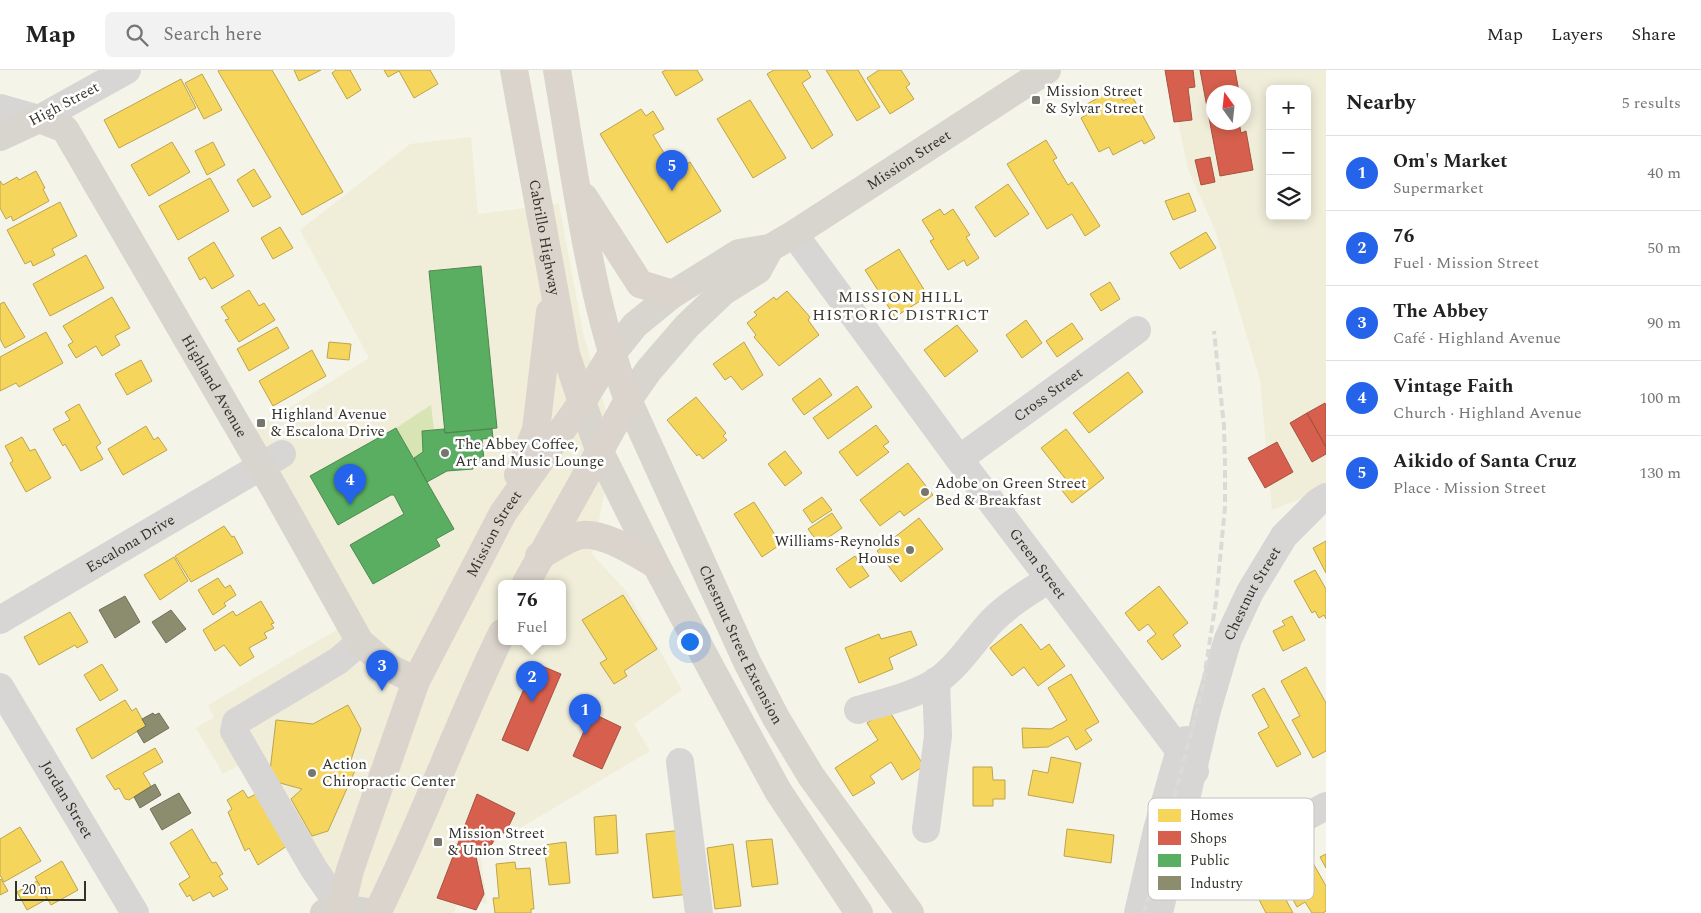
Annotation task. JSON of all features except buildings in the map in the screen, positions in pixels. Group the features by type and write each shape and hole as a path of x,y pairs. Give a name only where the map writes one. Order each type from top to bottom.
{"highway":[{"name":"Cabrillo Highway","path":"514,70 566,354 582,402"},
{"path":"556,70 601,314 611,355"},
{"path":"577,187 640,284 673,294"},
{"path":"503,514 536,430 554,284"},
{"name":"Chestnut Street Extension","path":"611,355 628,400"},
{"name":"Mission Street","path":"335,911 416,681 452,608 503,514 582,402 611,355"},
{"path":"527,580 539,556 628,400"},
{"path":"539,556 578,536 590,536 619,544 656,565"},
{"path":"376,913 408,852 472,695 498,641"}],"main road":[{"name":"Mission Street","path":"611,355 636,325 673,294 739,253 770,248 794,234 1047,70"},
{"name":"High Street","path":"0,137 39,119"},
{"name":"Highland Avenue","path":"39,119 65,129 272,460 360,642 390,668 416,681"},
{"path":"628,400 649,370 687,326 724,291 758,270 770,248"},
{"name":"Chestnut Street Extension","path":"628,400 747,662 776,718 811,776 910,913"},
{"path":"582,402 600,452 656,565 778,792 859,913"},
{"path":"335,911 376,913"}],"street":[{"name":"High Street","path":"39,119 127,70"},
{"name":"Highland Avenue","path":"0,108 39,119"},
{"name":"Green Street","path":"794,234 959,459 1187,762"},
{"name":"Cross Street","path":"959,459 1136,330"},
{"name":"Escalona Drive","path":"0,620 272,460"},
{"name":"Chestnut Street","path":"1177,798 1187,762 1208,710 1228,639 1250,592 1284,536 1318,502 1326,497"},
{"path":"858,710 910,693 936,681 955,666 992,621 1018,599 1049,579"},
{"path":"335,911 314,869 234,731 236,722 338,661 360,642"},
{"path":"926,829 938,736 936,681"},
{"name":"Jordan Street","path":"0,687 135,913"},
{"path":"680,762 699,913"},
{"path":"1314,812 1326,806"},
{"name":"Chestnut Street","path":"1138,913 1148,886"},
{"name":"Chestnut Street","path":"1159,913 1160,900"}],"shaded area":[{"path":"1167,70 1326,70 1326,489 1272,510 1260,380 1215,230 1188,169"},
{"path":"471,137 478,214 559,204 583,333 615,442 592,554 627,592 682,690 634,724 650,751 480,852 487,904 459,895 454,913 312,913 337,896 255,756 223,774 196,728 214,717 208,705 350,622 244,436 369,358 300,230 410,144"}],"green space":[{"path":"431,405 434,430 422,431 423,452 414,458 396,428"}],"railway":[{"path":"1174,798 1202,691 1216,601 1225,507 1224,426 1214,331"},
{"path":"1144,913 1148,898"}],"place":[{"name":"Mission Street & Sylvar Street","path":"1036,100"},
{"name":"Aikido of Santa Cruz","path":"672,191"},
{"name":"Highland Avenue & Escalona Drive","path":"261,423"},
{"name":"The Abbey Coffee, Art and Music Lounge","path":"445,453"},
{"name":"Adobe on Green Street Bed & Breakfast","path":"925,492"},
{"name":"Vintage Faith","path":"350,505"},
{"name":"Williams-Reynolds House","path":"910,550"},
{"name":"The Abbey","path":"382,691"},
{"name":"76","path":"532,702"},
{"name":"Om's Market","path":"585,735"},
{"name":"Action Chiropractic Center","path":"312,773"},
{"name":"Mission Street & Union Street","path":"438,842"}],"district":[{"name":"MISSION HILL HISTORIC DISTRICT","path":"901,306"}]}
